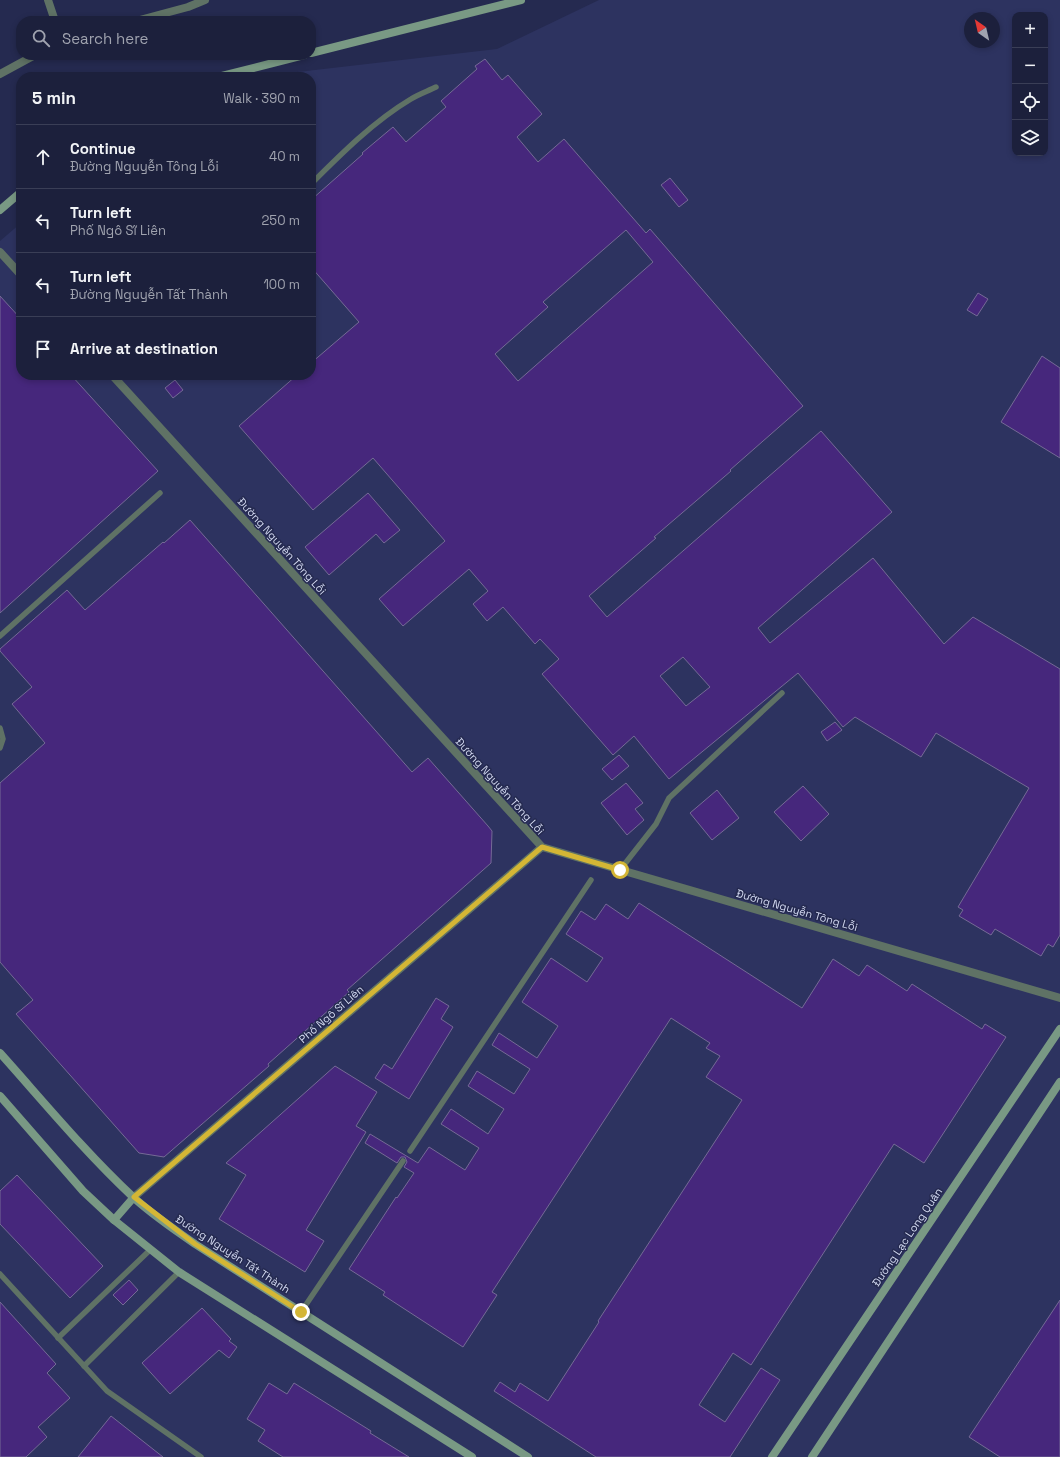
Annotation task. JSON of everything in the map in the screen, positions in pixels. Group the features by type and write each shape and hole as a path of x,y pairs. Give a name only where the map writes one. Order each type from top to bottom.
{"main road":[{"path":"316,52 521,0"},
{"path":"238,72 284,60"},
{"path":"0,210 16,196"},
{"name":"Đường Lạc Long Quân","path":"772,1457 1060,1029"},
{"name":"Đường Nguyễn Tất Thành","path":"0,1053 106,1171 134,1197 195,1244 528,1457"},
{"path":"812,1457 1060,1082"},
{"path":"0,1096 83,1191 114,1220 150,1250 180,1272 472,1457"},
{"path":"114,1220 134,1197"}],"street":[{"path":"48,0 53,16"},
{"path":"155,16 188,7 205,0"},
{"path":"0,74 26,60"},
{"path":"0,252 16,270"},
{"name":"Đường Nguyễn Tông Lỗi","path":"119,380 542,847 1060,998"},
{"name":"Phố Ngô Sĩ Liên","path":"134,1197 542,847"}],"lane":[{"path":"316,179 393,111 412,98 436,87"},
{"path":"0,636 160,492"},
{"path":"620,870 656,824 669,798 782,693"},
{"path":"0,728 3,739 0,748"},
{"path":"410,1151 591,880"},
{"path":"301,1312 403,1161"},
{"path":"58,1338 150,1250"},
{"path":"84,1366 180,1272"},
{"path":"0,1274 107,1391 201,1457"}],"shaded area":[{"path":"599,0 1060,0 1060,1457 0,1457 0,241 16,227 16,380 316,380 316,72 298,72 497,49"}],"building":[{"path":"485,59 502,80 508,75 542,114 517,137 538,162 564,139 646,233 650,229 803,406 589,596 607,617 821,431 892,512 758,628 770,643 873,558 944,644 973,617 1060,669 1060,935 1053,947 1048,944 1041,956 995,929 991,935 959,916 963,910 958,907 1029,788 936,733 921,757 855,717 843,727 798,673 669,779 634,736 613,755 542,674 559,659 540,639 535,644 503,607 487,621 473,604 488,591 469,569 403,626 379,599 445,541 373,458 313,510 239,426 291,380 316,380 316,359 359,322 316,273 316,196 363,154 362,153 393,127 406,142 446,107 441,101 477,69 475,66","holes":["626,230 653,262 518,381 495,354 548,307 543,302","683,657 710,687 686,706 660,676"]},
{"path":"670,178 688,200 679,207 661,185"},
{"path":"978,293 988,299 977,316 967,310"},
{"path":"0,296 16,314 16,380 76,380 158,471 0,613"},
{"path":"1042,356 1060,368 1060,458 1001,422"},
{"path":"175,380 183,390 173,398 165,388"},
{"path":"368,493 400,530 384,543 376,534 329,575 305,547"},
{"path":"190,520 412,772 428,758 488,826 492,831 491,863 347,990 349,992 268,1064 269,1066 164,1157 139,1153 16,1014 33,1000 0,962 0,783 45,743 12,704 32,687 0,651 0,649 67,590 85,610"},
{"path":"835,722 842,730 827,741 821,732"},
{"path":"619,755 629,766 612,780 602,769"},
{"path":"626,783 643,803 635,809 644,820 627,835 601,803"},
{"path":"803,786 829,814 801,841 774,812"},
{"path":"717,790 739,818 712,840 690,813"},
{"path":"639,903 802,1008 833,959 859,976 867,965 907,991 912,984 982,1029 985,1024 1006,1037 924,1163 894,1144 751,1365 733,1353 699,1405 725,1422 761,1368 780,1380 730,1457 596,1457 494,1391 500,1382 515,1392 520,1383 548,1401 599,1322 598,1321 742,1100 706,1077 720,1056 706,1048 710,1043 671,1018 492,1292 497,1295 463,1347 383,1295 385,1292 349,1269 396,1197 397,1198 414,1173 404,1167 407,1162 405,1157 401,1157 397,1163 365,1143 370,1134 418,1163 429,1147 465,1170 479,1148 441,1124 451,1109 488,1134 504,1109 468,1086 477,1071 514,1094 530,1069 492,1045 499,1033 537,1058 558,1026 522,1002 533,985 551,958 587,982 603,958 566,934 581,911 595,920 606,904 628,919"},
{"path":"436,998 449,1006 441,1019 453,1027 409,1099 375,1078 384,1064 392,1069"},
{"path":"335,1066 377,1092 356,1126 366,1132 306,1230 324,1241 305,1272 219,1219 246,1175 226,1163"},
{"path":"17,1175 103,1266 70,1298 0,1224 0,1191"},
{"path":"129,1280 138,1290 123,1305 113,1295"},
{"path":"1060,1300 1060,1457 1000,1457 969,1437"},
{"path":"0,1302 56,1364 47,1373 70,1398 38,1427 47,1437 26,1457 0,1457"},
{"path":"202,1308 231,1339 229,1341 237,1347 229,1358 219,1350 170,1394 142,1363"},
{"path":"269,1383 287,1394 294,1383 371,1431 370,1433 409,1457 283,1457 258,1441 265,1430 247,1419"},
{"path":"111,1416 163,1457 78,1457"}],"route":[{"path":"301,1312 195,1244 134,1197 542,847 620,870"}]}
